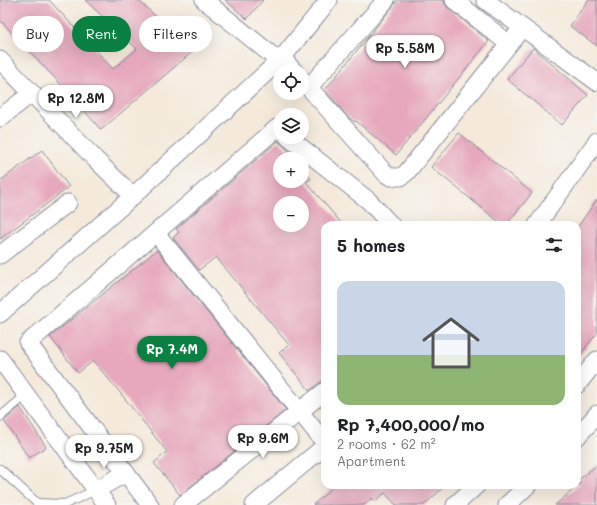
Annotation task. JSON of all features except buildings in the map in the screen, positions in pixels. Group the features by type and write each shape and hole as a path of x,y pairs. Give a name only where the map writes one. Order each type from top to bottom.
{"street":[{"path":"204,0 286,64"},
{"path":"0,314 133,196 281,60 329,0"},
{"path":"309,80 386,0"},
{"path":"454,0 509,44"},
{"path":"485,0 597,82"},
{"path":"309,88 386,174 391,177 401,177 407,172 522,28"},
{"path":"0,60 95,159 133,196"},
{"path":"0,118 32,93"},
{"path":"150,505 28,343 273,131"},
{"path":"540,221 597,141"},
{"path":"297,144 369,201 387,221"},
{"path":"0,255 68,203"},
{"path":"156,233 321,439"},
{"path":"0,359 107,505"},
{"path":"581,380 597,360"},
{"path":"183,505 321,394"},
{"path":"581,432 597,414"},
{"path":"254,505 321,447"},
{"path":"96,490 126,473"},
{"path":"455,505 473,489"},
{"path":"507,505 524,489"}],"lane":[{"path":"0,417 26,395"},
{"path":"0,468 37,503 65,504 96,490"}]}
